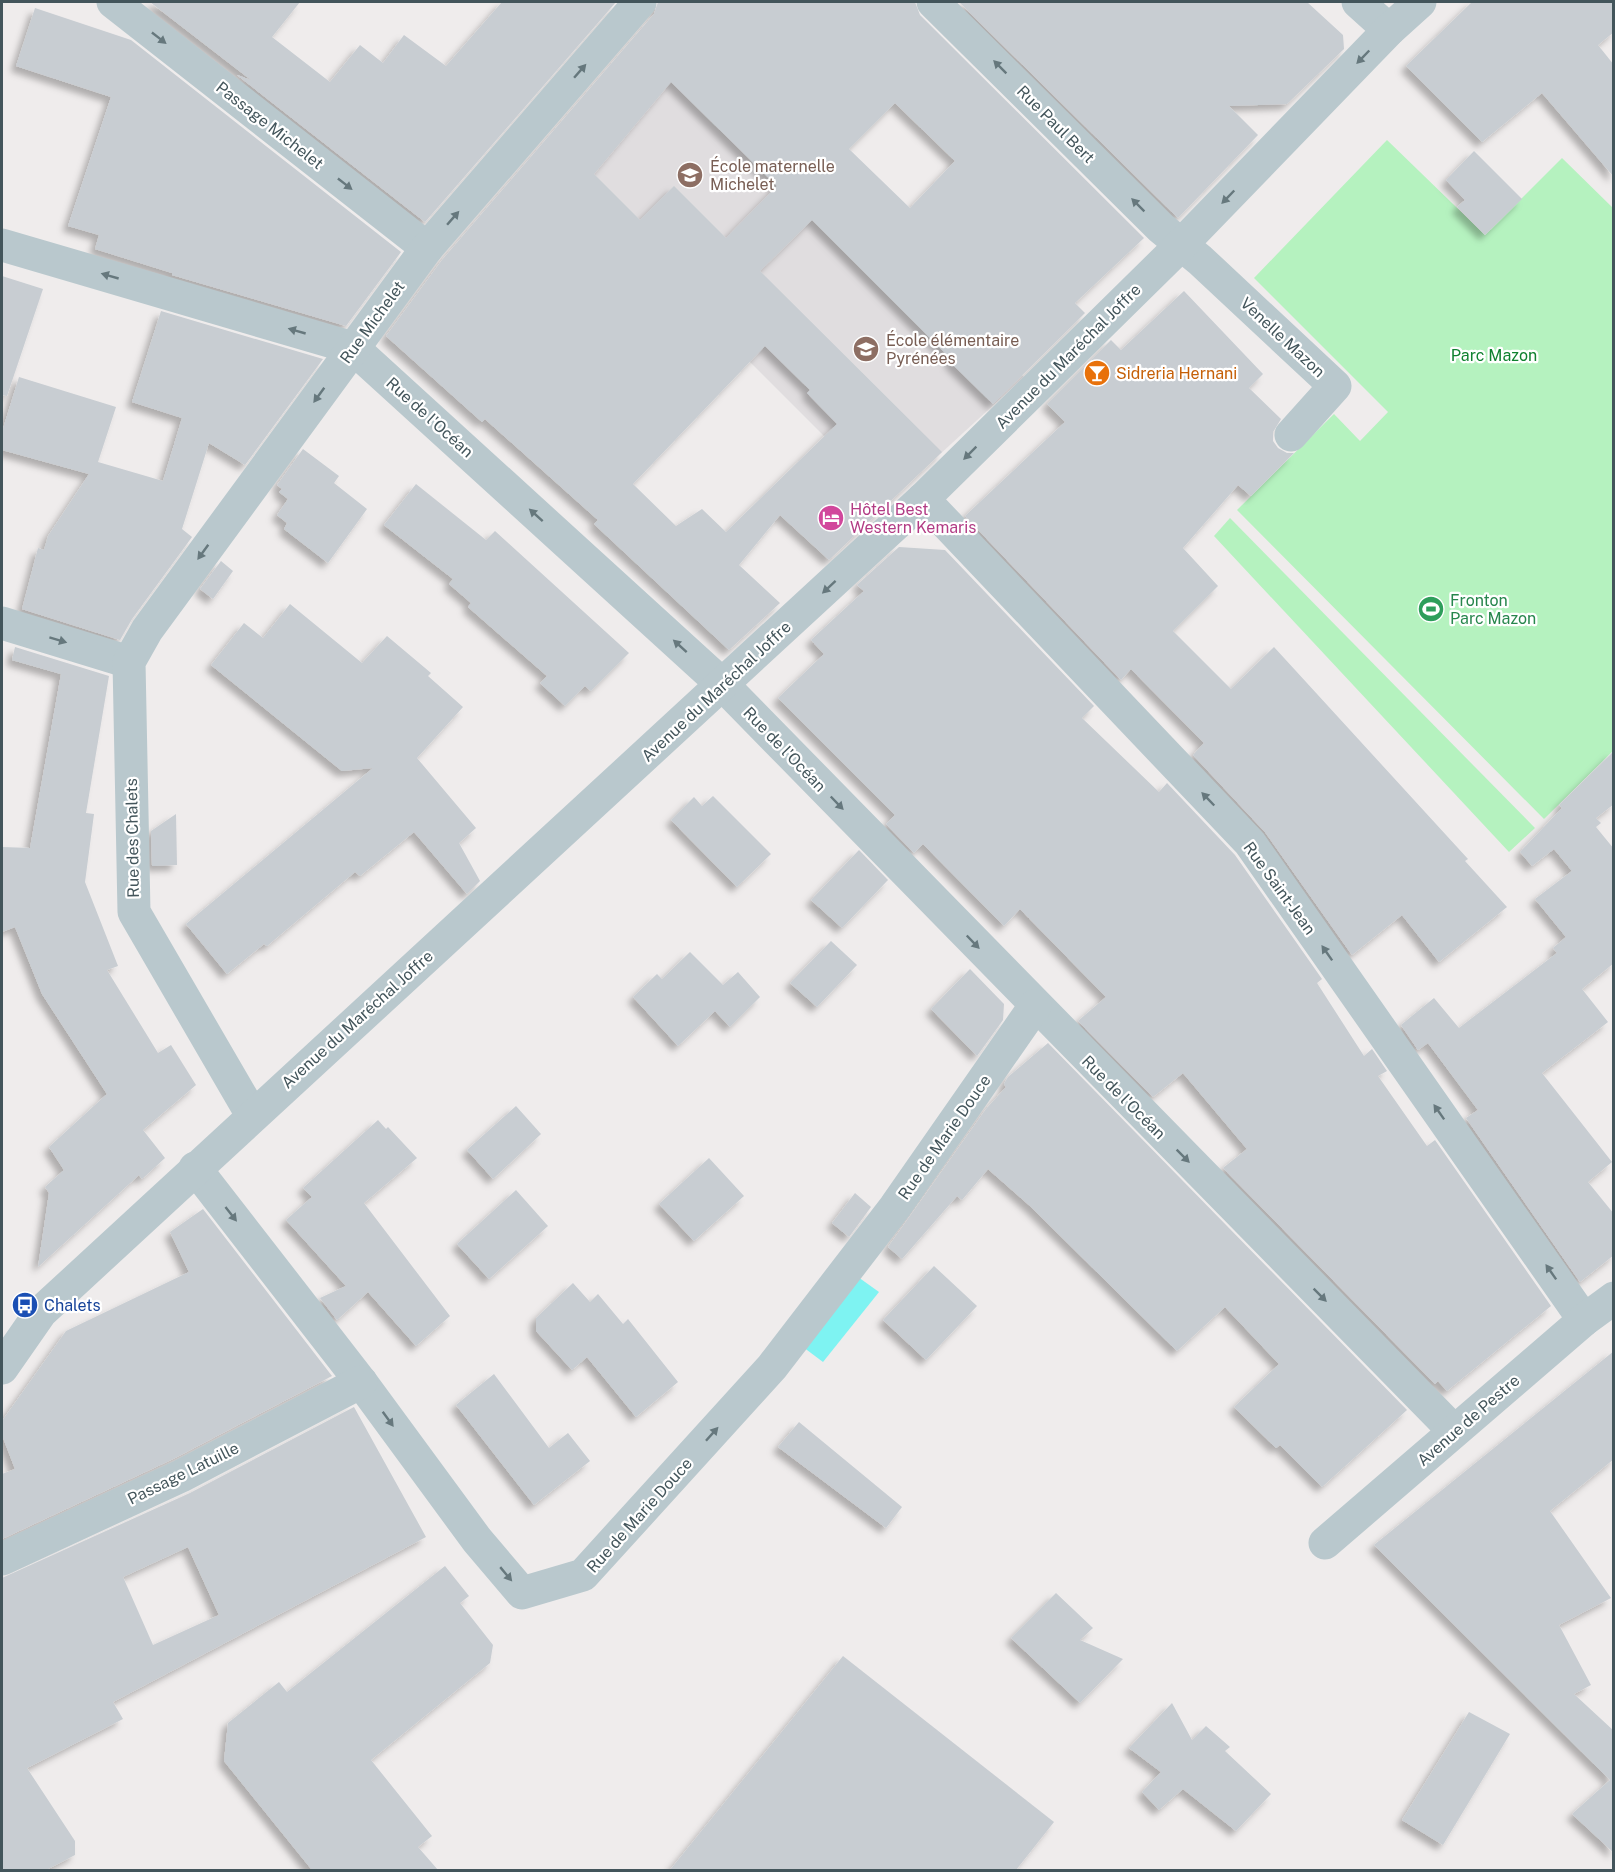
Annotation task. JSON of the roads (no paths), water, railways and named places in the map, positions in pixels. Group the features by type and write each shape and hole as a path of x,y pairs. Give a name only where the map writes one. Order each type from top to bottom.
{"street":[{"name":"Passage Michelet","path":"113,2 427,248"},
{"name":"Rue Michelet","path":"129,662 147,630 427,248 640,2"},
{"name":"Rue Paul Bert","path":"933,2 1180,246"},
{"path":"1358,2 1389,30"},
{"name":"Avenue du Maréchal Joffre","path":"2,1368 41,1312 252,1115 923,500 1180,246 1389,30 1420,2"},
{"name":"Rue de l'Océan","path":"2,245 353,348 723,685 1454,1431"},
{"name":"Venelle Mazon","path":"1180,246 1200,260 1335,386 1291,435"},
{"name":"Rue Saint-Jean","path":"923,500 1250,843 1584,1320"},
{"path":"2,623 129,662"},
{"name":"Rue des Chalets","path":"129,662 134,912 252,1115"},
{"name":"Rue de Marie Douce","path":"195,1168 361,1382 477,1540 522,1593 583,1575 772,1367 895,1207 1035,1005"},
{"name":"Avenue de Pestre","path":"1325,1544 1584,1320 1614,1298"},
{"name":"Passage Latuille","path":"2,1559 181,1476 361,1382"}],"water":[{"path":"858,1277 879,1292 823,1362 803,1347"}],"place":[{"name":"École maternelle Michelet","path":"690,175"},
{"name":"École élémentaire Pyrénées","path":"866,349"},
{"name":"Sidreria Hernani","path":"1097,373"},
{"name":"Hôtel Best Western Kemaris","path":"831,518"},
{"name":"Fronton Parc Mazon","path":"1431,609"},
{"name":"Chalets","path":"25,1305"}],"park label":[{"name":"Parc Mazon","path":"1494,355"}]}
